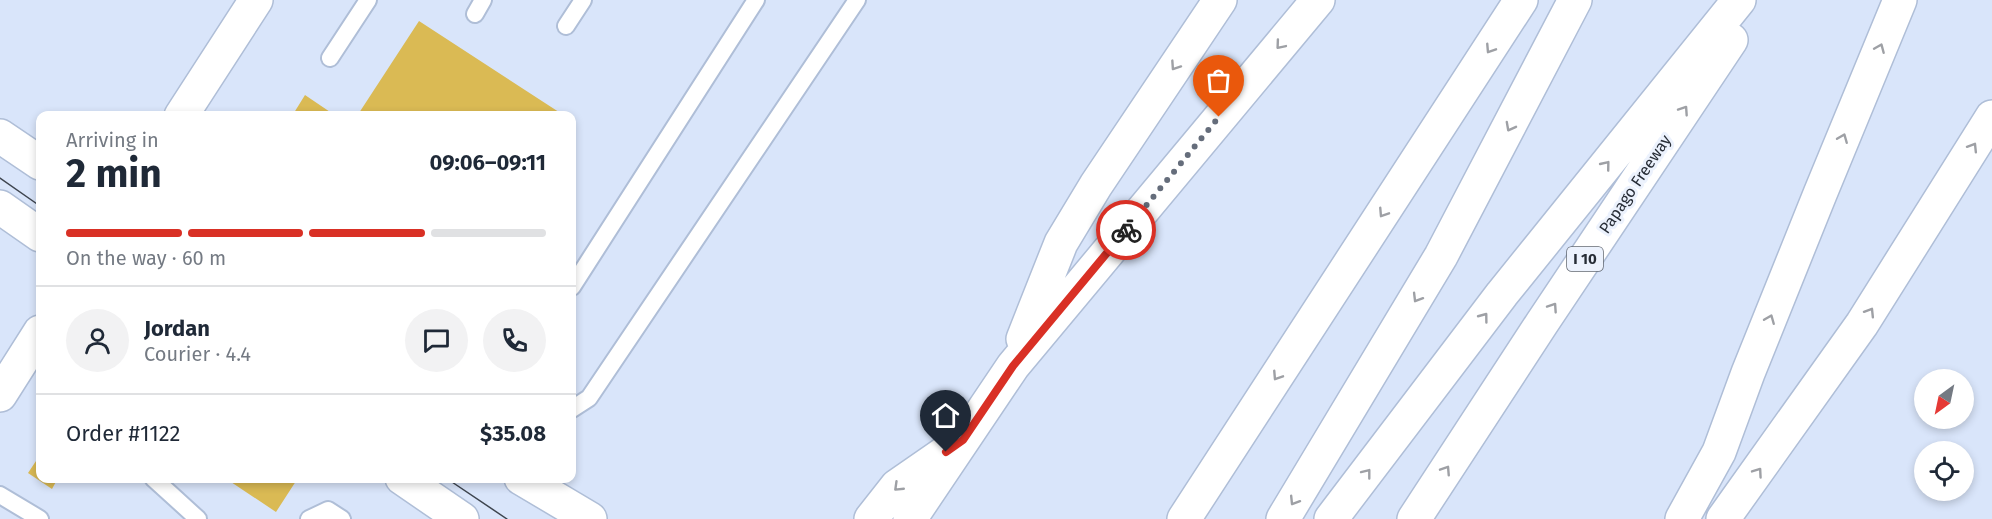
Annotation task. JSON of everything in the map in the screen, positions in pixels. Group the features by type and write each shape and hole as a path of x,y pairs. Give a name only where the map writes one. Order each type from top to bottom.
{"main road":[{"path":"183,111 256,0"},
{"path":"1013,366 1061,243 1096,185 1220,0"},
{"path":"910,519 1013,366 1318,0"},
{"path":"1184,519 1521,0"},
{"path":"1282,519 1441,256 1575,0"},
{"path":"1331,519 1502,294 1739,0"},
{"name":"Papago Freeway","path":"1414,519 1758,0"},
{"path":"1682,519 1719,452 1790,268 1900,0"},
{"path":"1723,519 1862,324 1992,117"},
{"path":"0,136 36,160"},
{"path":"0,207 36,232"},
{"path":"0,395 35,352"},
{"path":"871,519 897,486 963,440"},
{"path":"409,483 462,519"},
{"path":"531,483 590,519"}],"lane":[{"path":"330,58 368,0"},
{"path":"566,26 583,0"},
{"path":"576,281 756,0"},
{"path":"576,406 589,398 857,0"},
{"path":"158,483 198,519"},
{"path":"0,495 40,519"},
{"path":"309,519 328,510 342,519"}],"building":[{"path":"419,21 557,111 360,111"},
{"path":"305,95 329,111 295,111"},
{"path":"36,461 36,478 28,473"},
{"path":"43,483 55,483 52,489"},
{"path":"232,483 295,483 276,512"}],"tram line":[{"path":"0,178 36,203"},
{"path":"453,483 507,519"}],"way so far":[{"path":"1126,230 1219,117"}],"route":[{"path":"946,452 963,440 1013,366 1126,230"}]}
